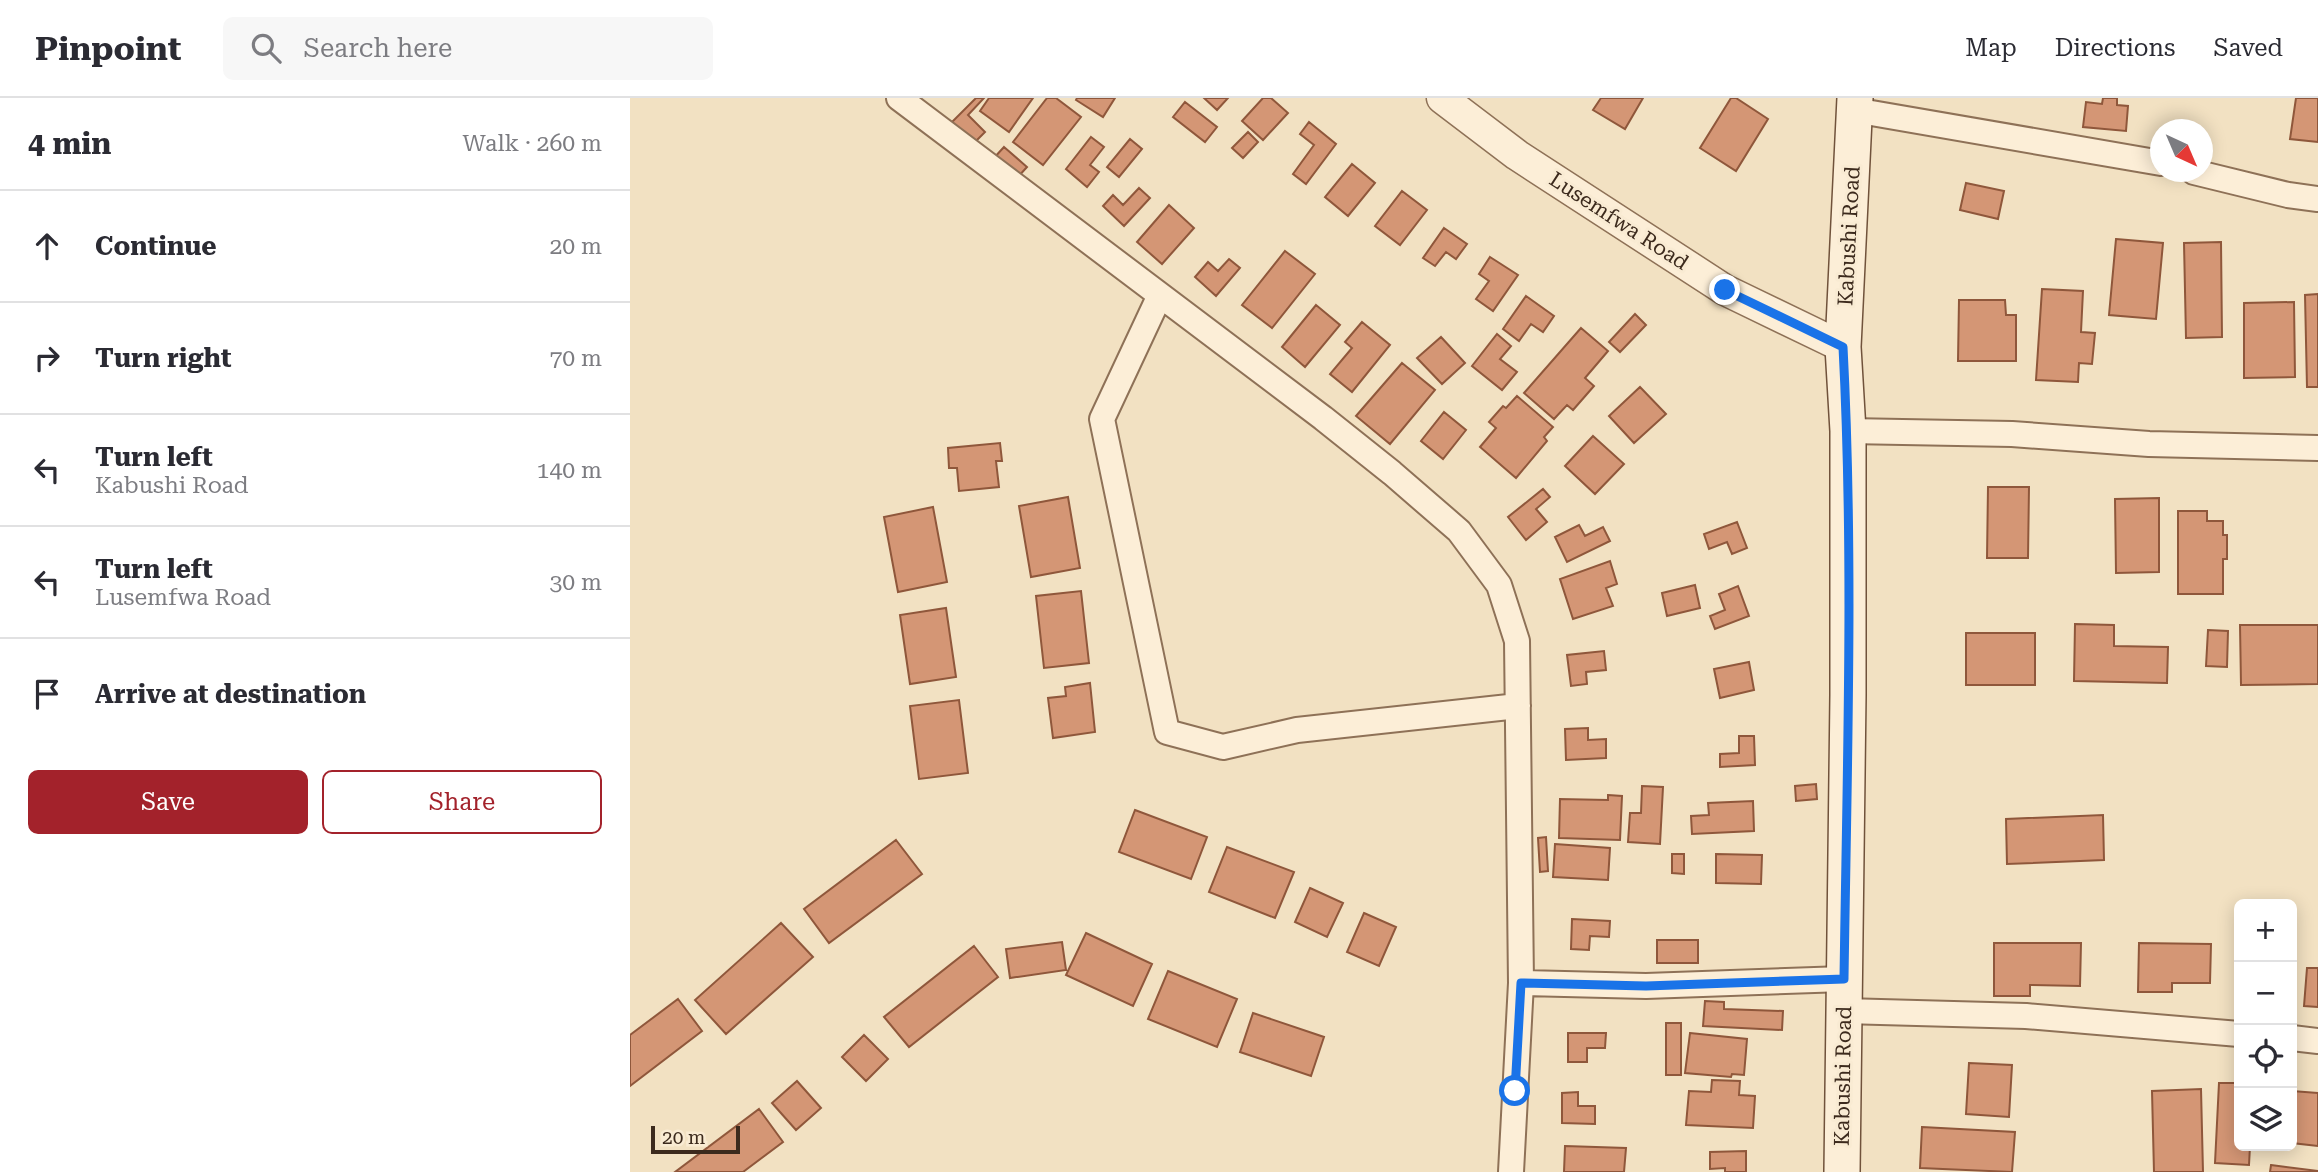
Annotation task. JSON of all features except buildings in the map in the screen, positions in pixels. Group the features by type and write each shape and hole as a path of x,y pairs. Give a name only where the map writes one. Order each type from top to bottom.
{"main road":[{"name":"Kabushi Road","path":"1847,1166 1844,995 1848,430 1843,347 1854,104"}],"street":[{"path":"899,98 1392,473 1459,531 1499,585 1517,641 1521,983 1511,1172"},
{"name":"Lusemfwa Road","path":"1442,98 1517,155 1725,290 1843,347"},
{"path":"1854,104 2150,161"},
{"path":"2213,177 2288,195 2318,199"},
{"path":"1160,295 1102,419 1167,732 1223,747 1297,730 1518,706"},
{"path":"1848,430 2012,434 2149,444 2318,448"},
{"path":"1521,983 1844,995 2026,1016 2234,1034"},
{"path":"2297,1039 2318,1041"}],"route":[{"path":"1515,1091 1521,983 1646,986 1844,979 1848,430 1843,347 1725,290"}]}
